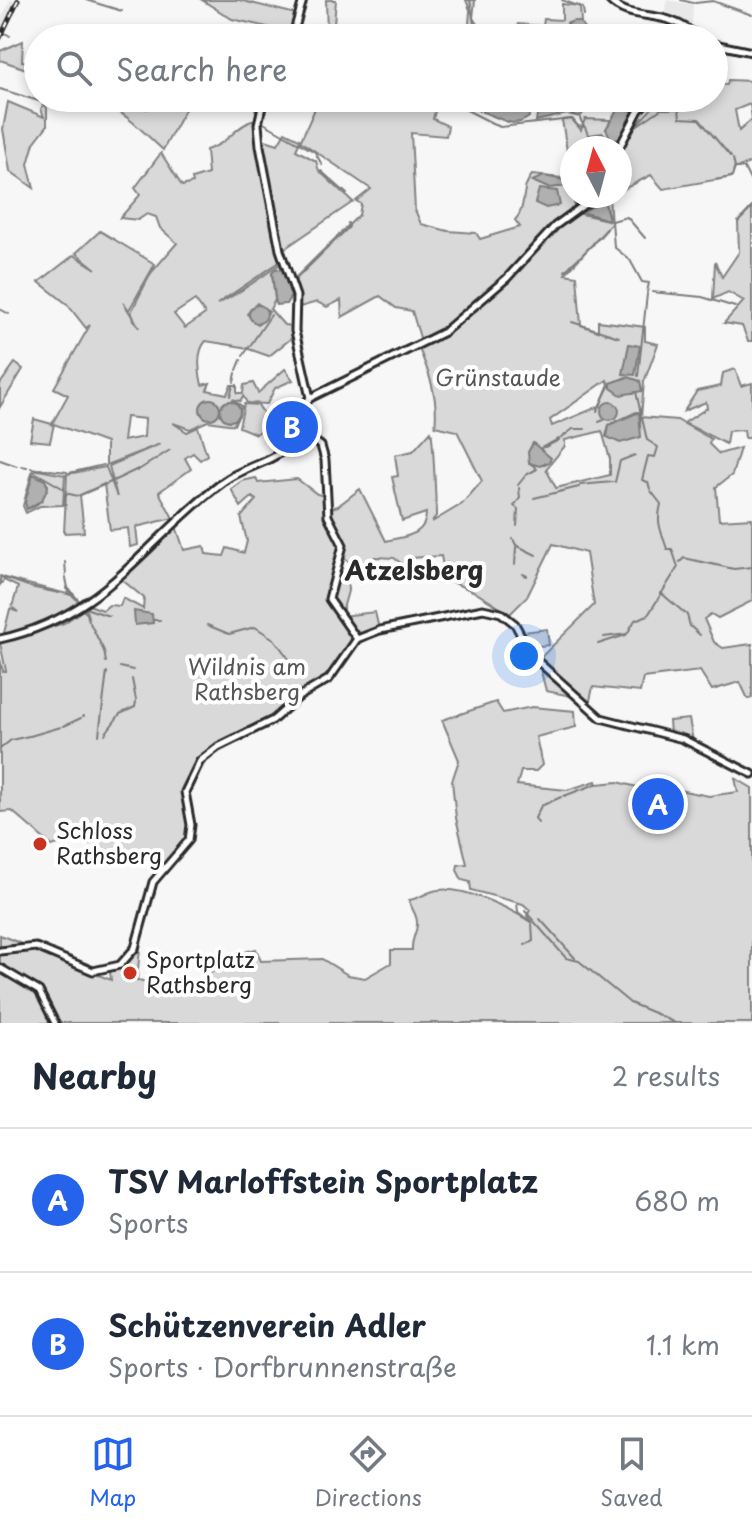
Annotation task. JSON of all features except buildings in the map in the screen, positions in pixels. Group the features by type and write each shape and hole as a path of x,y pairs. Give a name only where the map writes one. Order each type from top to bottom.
{"street":[{"path":"299,24 303,0"},
{"path":"609,0 626,12 658,16 683,24"},
{"path":"728,47 752,52"},
{"path":"260,112 259,142 278,243 297,307 295,331 310,398"},
{"path":"625,136 638,112"},
{"path":"0,639 61,620 88,602 225,480 269,461 295,437 300,413 310,398 426,340 458,320 525,260 555,226 580,208"},
{"path":"295,437 313,440 323,450 328,516 343,545 342,557 330,584 329,599 357,639"},
{"path":"0,951 36,947 93,971 120,965 135,948 153,882 184,848 190,836 185,797 196,767 213,749 273,720 300,696 329,679 357,639 380,630 475,610 493,610 511,619 532,656 601,718 695,744 752,774"},
{"path":"0,968 39,991 55,1023"}],"shaded area":[{"path":"10,0 20,0 0,43 0,21"},
{"path":"667,0 693,5 692,24 664,14"},
{"path":"482,112 528,112 529,117 523,121 506,121"},
{"path":"537,112 584,112 580,117 567,114 536,121"},
{"path":"616,112 633,112 625,134 610,136 606,129"},
{"path":"544,176 560,179 560,187 548,188 532,181"},
{"path":"539,189 557,191 560,205 546,208 535,203"},
{"path":"589,208 606,208 609,220 582,212"},
{"path":"276,269 283,270 291,296 286,304 276,305 272,273"},
{"path":"254,305 262,305 267,314 265,321 254,323 249,318 249,310"},
{"path":"629,344 640,346 635,375 623,374"},
{"path":"628,377 640,381 642,391 621,395 611,388 611,383"},
{"path":"210,399 217,402 220,409 217,416 210,419 203,416 200,409 203,402"},
{"path":"226,401 234,401 240,411 234,421 226,421 220,415 220,407"},
{"path":"610,402 619,411 610,420 601,411"},
{"path":"639,412 641,437 620,443 607,437 609,425"},
{"path":"533,443 551,458 549,462 540,466 529,463 528,452"},
{"path":"33,474 45,480 48,487 42,500 27,509 25,502"},
{"path":"134,611 152,614 153,623 135,625"}],"green space":[{"path":"202,0 239,0 300,15 297,24 254,24 232,19"},
{"path":"326,0 336,0 334,24 327,24"},
{"path":"466,0 475,0 473,18 477,24 469,24 470,10"},
{"path":"562,4 580,6 581,22 543,24 544,19 562,20"},
{"path":"667,18 681,24 667,24"},
{"path":"23,41 24,68 0,60 0,51"},
{"path":"728,80 752,81 752,119 752,162 734,169 732,177 663,189 651,175 632,185 632,136 565,136 562,120 572,119 581,130 585,119 611,120 606,129 628,134 648,112 728,112","holes":["750,104 752,119 739,131 735,110"]},
{"path":"8,102 24,109 24,112 44,117 42,112 47,112 47,126 34,143 28,164 34,188 10,171 3,129"},
{"path":"119,112 183,112 163,150"},
{"path":"314,112 435,112 433,119 448,126 446,136 411,133 415,210 421,224 448,231 476,233 480,239 520,227 515,220 532,175 560,178 560,208 590,208 583,212 609,217 606,208 610,208 611,224 565,274 577,276 581,325 598,331 598,321 645,327 645,341 658,344 644,382 641,417 677,420 711,439 709,444 719,454 740,448 732,475 716,487 719,520 752,518 752,601 718,618 711,614 704,619 714,642 723,648 752,644 752,698 748,699 740,682 712,690 700,671 643,678 640,692 593,687 589,705 576,697 546,691 538,660 594,605 586,553 553,544 527,597 510,614 473,591 449,581 458,578 454,567 447,563 443,566 441,556 410,558 402,564 394,558 375,557 370,561 371,572 366,574 344,558 338,570 347,574 348,591 341,616 375,612 379,629 357,639 335,674 305,692 284,712 208,753 186,787 190,836 163,869 151,862 149,851 100,859 98,844 65,842 52,846 12,811 0,812 0,659 3,671 6,671 0,643 64,623 83,610 86,613 84,609 89,605 103,610 109,605 120,606 123,598 143,609 144,598 121,579 176,526 184,550 204,546 206,554 224,556 227,548 244,553 247,541 241,517 256,500 252,497 241,507 231,489 242,481 256,478 258,483 297,479 317,494 326,496 328,509 338,506 360,489 386,541 413,534 425,521 426,513 402,521 392,477 398,476 395,455 413,451 431,431 436,516 432,522 462,504 482,481 457,431 435,426 434,394 417,344 421,341 412,311 396,308 380,296 342,317 341,300 327,307 317,302 300,307 293,280 359,215 361,204 356,201 371,189 300,141 296,150 316,161 319,171 353,202 281,251 262,139 278,144 285,132 301,140","holes":["626,377 640,381 634,393 620,392 611,383","607,380 609,384 600,406 552,426 550,420","640,413 640,423 606,436 609,425","602,431 610,459 610,475 556,488 546,469 565,446 565,440"]},
{"path":"256,119 257,144 281,261 217,304 282,263 294,294 291,296 283,270 272,273 275,300 270,309 284,325 293,326 294,336 269,356 243,347 206,341 199,368 202,385 210,383 207,390 227,394 231,385 237,385 237,393 243,393 244,385 253,383 258,393 285,369 293,380 275,388 267,404 247,403 243,396 240,401 232,399 242,406 234,425 208,421 190,429 173,423 187,432 198,427 207,455 200,460 193,453 185,458 191,469 159,492 173,518 136,527 138,545 130,547 128,528 110,530 104,484 80,495 84,532 64,533 67,474 106,467 117,497 109,466 160,444 106,465 106,443 54,424 50,442 30,440 34,419 52,424 68,395 54,388 90,325 86,328 67,304 39,282 74,255 96,269 76,253 100,231 155,264 129,310 123,302 139,328 131,312 151,273 177,243 160,228 156,217 147,214 138,220 120,218 140,195 135,188 161,153 182,186 193,183 192,179 208,174 206,150","holes":["195,300 205,314 185,328 174,314","257,303 269,312 258,324 247,314","126,417 145,419 144,437 123,441"]},
{"path":"752,208 752,341 748,341 742,326 724,323 744,301 728,292 713,299 715,262 722,277 739,252 738,222"},
{"path":"15,363 23,369 0,407 0,384"},
{"path":"735,369 741,386 752,383 752,438 745,438 744,430 728,431 726,444 684,423 707,408 706,402 684,411 697,391 721,386 723,373"},
{"path":"244,404 258,405 266,417 273,420 256,434 239,427"},
{"path":"33,469 65,475 63,505 40,506 26,513 23,506","holes":["41,478 48,485 41,500 27,509 25,502"]},
{"path":"0,577 71,595 66,587 81,605 63,618 3,637 10,609 18,612 12,607 18,587 4,580 0,585"},
{"path":"547,629 549,645 530,647 523,632"},
{"path":"496,702 503,713 532,707 575,711 576,727 536,737 542,765 536,771 521,771 517,785 567,790 596,781 597,784 618,782 641,788 643,783 709,796 738,792 735,778 752,788 752,1023 0,1023 0,935 111,980 110,972 130,961 141,938 137,980 173,984 199,980 234,957 256,949 261,961 322,959 348,975 365,978 391,963 391,950 412,950 417,921 409,900 438,890 473,895 500,905 532,923 527,916 530,910 523,904 471,890 470,882 462,880 457,870 458,865 467,864 456,818 452,781 459,760 442,720"},
{"path":"689,719 693,741 670,733 669,721"}],"waterway":[{"path":"86,0 122,11"},
{"path":"470,0 474,24"},
{"path":"562,0 583,8 584,16"},
{"path":"681,0 693,3"},
{"path":"695,3 713,1 752,15"},
{"path":"5,33 10,36"},
{"path":"0,89 24,96"},
{"path":"256,112 257,117"},
{"path":"471,112 500,127 572,119 578,126 585,127 588,136"},
{"path":"632,129 657,112"},
{"path":"679,112 680,118 699,119 731,157"},
{"path":"580,119 584,126"},
{"path":"260,121 315,152 322,165"},
{"path":"589,135 603,133 606,136"},
{"path":"733,159 735,168 744,168 752,184"},
{"path":"715,180 732,177 735,168"},
{"path":"321,171 347,194"},
{"path":"738,222 752,207"},
{"path":"577,213 612,221 614,247 630,260 642,282 649,283 647,292"},
{"path":"612,221 627,217 645,238"},
{"path":"294,281 349,227 348,223"},
{"path":"597,240 607,229"},
{"path":"593,245 595,241"},
{"path":"582,255 591,246"},
{"path":"576,260 581,256"},
{"path":"565,271 575,261"},
{"path":"652,292 702,297 735,307"},
{"path":"638,376 647,294"},
{"path":"0,309 9,314"},
{"path":"243,356 271,315"},
{"path":"572,322 619,337"},
{"path":"237,370 241,360"},
{"path":"234,382 236,373"},
{"path":"230,396 233,386"},
{"path":"597,411 609,386"},
{"path":"636,392 647,440 658,447 655,457 648,456 642,480 648,482 650,489"},
{"path":"599,422 606,419"},
{"path":"561,438 573,429 585,429"},
{"path":"541,448 559,439"},
{"path":"545,447 559,440"},
{"path":"137,471 170,450"},
{"path":"615,482 620,461 635,455"},
{"path":"0,460 17,466"},
{"path":"518,485 526,475 537,469 529,462"},
{"path":"69,473 103,465"},
{"path":"21,466 27,467"},
{"path":"31,468 37,469"},
{"path":"39,469 48,470"},
{"path":"113,481 138,469"},
{"path":"50,470 67,472"},
{"path":"33,471 64,489"},
{"path":"65,493 78,496 111,482"},
{"path":"580,485 613,482"},
{"path":"534,498 579,487"},
{"path":"517,526 518,509 514,506 520,498 519,488"},
{"path":"604,637 627,634 635,620 648,615 678,567 672,549 667,549 661,532 661,504 651,491"},
{"path":"65,495 65,505"},
{"path":"513,539 516,545 536,555"},
{"path":"515,565 516,547"},
{"path":"680,562 684,558 734,569 752,567"},
{"path":"65,562 66,575"},
{"path":"523,574 527,576"},
{"path":"0,576 28,586"},
{"path":"66,578 68,588 81,603"},
{"path":"30,587 59,593"},
{"path":"67,593 73,596"},
{"path":"661,593 687,615 690,626 700,635"},
{"path":"85,608 109,616"},
{"path":"86,610 89,621"},
{"path":"153,620 160,620"},
{"path":"90,623 106,662"},
{"path":"207,625 229,634 255,627 274,639 292,663"},
{"path":"598,644 626,635"},
{"path":"120,667 133,670"},
{"path":"99,735 107,672"},
{"path":"132,679 136,700"},
{"path":"105,734 120,714 135,707 136,702"},
{"path":"64,726 81,718"},
{"path":"30,736 61,727"},
{"path":"0,749 11,740 29,736"},
{"path":"564,796 596,784"},
{"path":"538,823 535,818 541,806 561,797"},
{"path":"517,903 518,912 532,923 533,941 525,945"},
{"path":"525,911 566,958 579,961 630,1003 659,1015"},
{"path":"540,919 575,958"},
{"path":"661,1016 675,1023"}],"railway":[{"path":"0,38 18,0"}],"place":[{"name":"Schützenverein Adler","path":"292,427"},
{"name":"TSV Marloffstein Sportplatz","path":"658,804"},
{"name":"Schloss Rathsberg","path":"40,844"},
{"name":"Sportplatz Rathsberg","path":"130,973"}],"district":[{"name":"Atzelsberg","path":"414,571"}],"park label":[{"name":"Grünstaude","path":"498,378"},
{"name":"Wildnis am Rathsberg","path":"247,680"}]}
